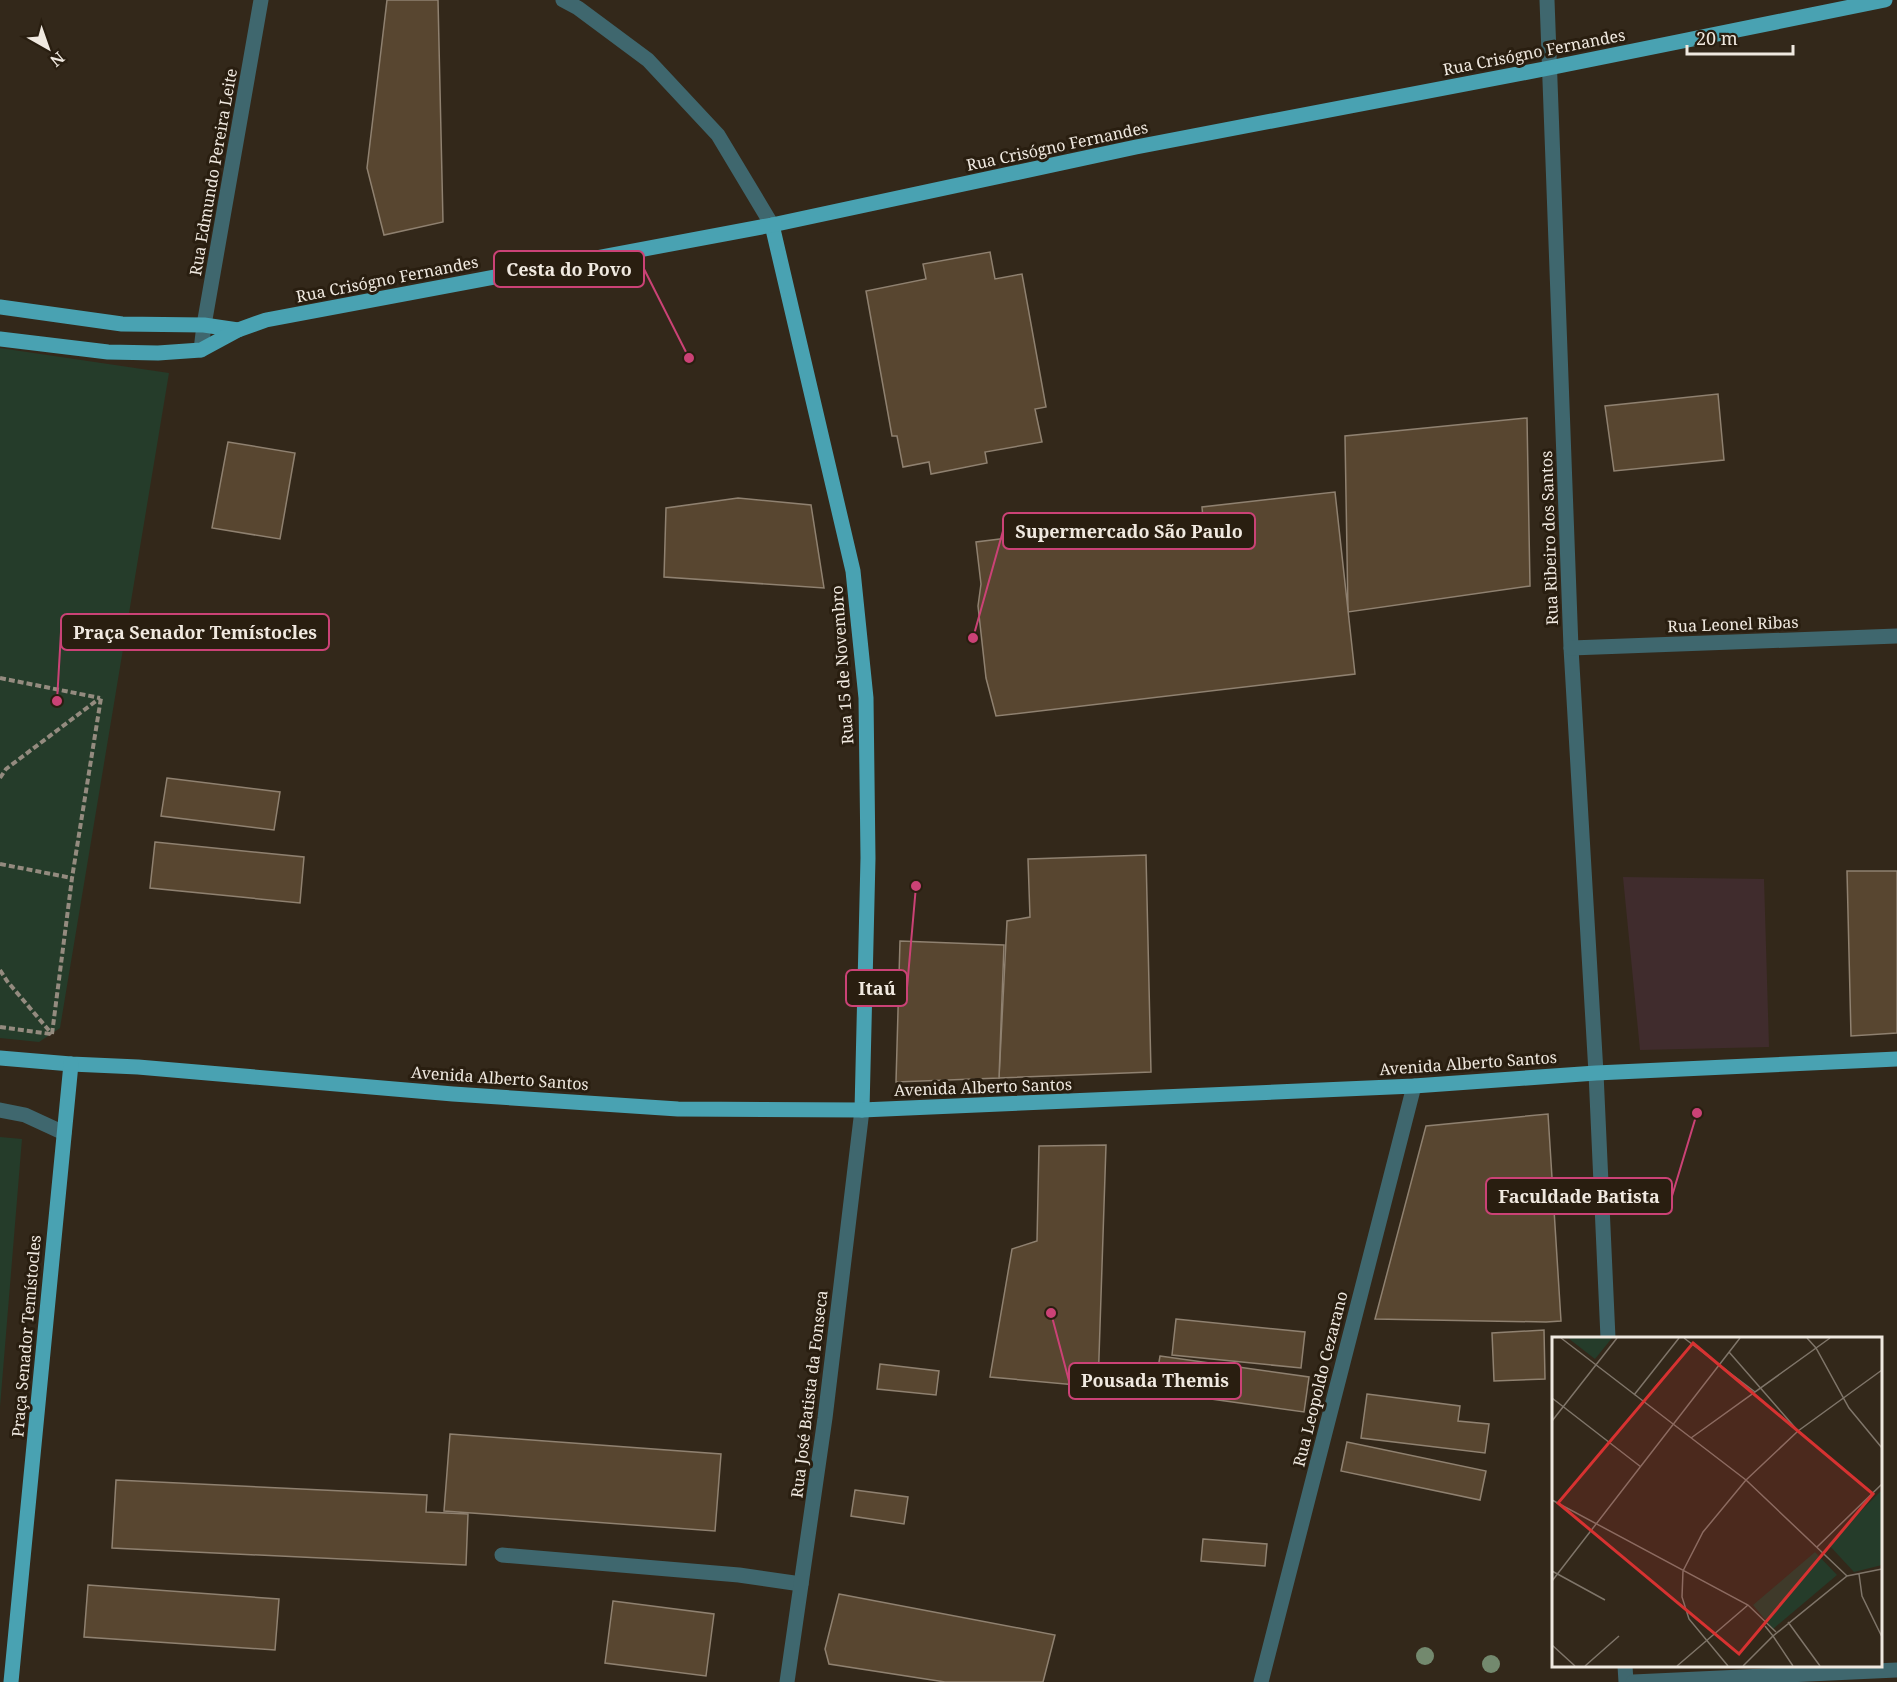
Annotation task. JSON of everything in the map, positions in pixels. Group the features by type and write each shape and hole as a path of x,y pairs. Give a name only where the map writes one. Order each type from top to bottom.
{"main road":[{"name":"Rua Crisógno Fernandes","path":"201,350 238,330 266,320 772,225 1136,147 1549,68 1885,0"},
{"name":"Rua 15 de Novembro","path":"772,225 853,572 857,606 866,698 868,847 862,1110"},
{"path":"0,307 122,324 204,325"},
{"name":"Rua Crisógno Fernandes","path":"204,325 238,330"},
{"path":"0,339 108,352 158,353 201,350"},
{"path":"0,1058 71,1064"},
{"name":"Avenida Alberto Santos","path":"71,1064 138,1067 453,1094 678,1109 862,1110 1414,1086 1596,1073 1897,1059"},
{"name":"Praça Senador Temístocles","path":"11,1682 71,1064"}],"street":[{"name":"Rua Edmundo Pereira Leite","path":"201,350 261,0"},
{"path":"563,0 578,8 648,60 718,135 772,225"},
{"name":"Rua Ribeiro dos Santos","path":"1547,0 1571,648 1596,1073 1608,1337"},
{"name":"Rua Leonel Ribas","path":"1571,648 1897,636"},
{"name":"Rua Leopoldo Cezarano","path":"1261,1682 1414,1086"},
{"path":"0,1110 25,1115 64,1133"},
{"name":"Rua José Batista da Fonseca","path":"787,1682 825,1419 862,1110"},
{"path":"502,1555 739,1575 801,1584"},
{"path":"1625,1667 1626,1682"},
{"path":"1633,1682 1897,1670"}],"path":[{"path":"0,678 101,698"},
{"path":"0,778 6,769 101,698"},
{"path":"52,1034 72,878 101,698"},
{"path":"0,768 6,769"},
{"path":"0,864 72,878"},
{"path":"0,969 7,981 52,1034"},
{"path":"0,1027 52,1034"}],"shaded area":[{"path":"1623,877 1764,879 1769,1047 1640,1050"}],"green space":[{"path":"0,348 169,373 60,1028 39,1042 0,1038"},
{"path":"0,1137 22,1139 0,1407"}],"building":[{"path":"387,0 438,0 443,222 384,235 367,168"},
{"path":"990,252 995,279 1022,274 1046,407 1035,409 1042,442 985,452 987,463 931,474 929,462 903,467 897,436 892,436 866,291 926,279 923,264"},
{"path":"1718,394 1724,460 1614,471 1605,406"},
{"path":"1527,418 1530,586 1348,612 1345,436"},
{"path":"228,442 295,453 280,539 212,528"},
{"path":"1335,492 1355,674 996,716 986,678 978,606 981,584 976,542 1041,534 1043,549 1204,530 1202,507"},
{"path":"738,498 811,505 824,588 664,577 666,508"},
{"path":"167,778 280,792 274,830 161,816"},
{"path":"155,842 304,857 300,903 150,888"},
{"path":"1146,855 1151,1072 999,1078 1007,921 1030,917 1028,859"},
{"path":"1847,871 1897,871 1897,1033 1851,1036"},
{"path":"900,941 1004,945 999,1078 896,1082"},
{"path":"1548,1114 1561,1321 1375,1319 1426,1126"},
{"path":"1106,1145 1098,1387 990,1377 1012,1249 1037,1241 1039,1146"},
{"path":"1176,1319 1305,1332 1301,1368 1172,1355"},
{"path":"1544,1330 1545,1379 1494,1381 1492,1333"},
{"path":"1160,1356 1309,1377 1304,1412 1154,1391"},
{"path":"880,1364 939,1371 936,1395 877,1389"},
{"path":"1367,1394 1460,1406 1458,1421 1489,1424 1485,1453 1361,1438"},
{"path":"450,1434 721,1454 715,1531 444,1511"},
{"path":"1347,1442 1486,1471 1480,1500 1341,1471"},
{"path":"116,1480 427,1495 426,1512 468,1514 466,1565 112,1548"},
{"path":"855,1490 908,1497 904,1524 851,1516"},
{"path":"1203,1539 1267,1544 1265,1566 1201,1561"},
{"path":"88,1585 279,1599 275,1650 84,1637"},
{"path":"839,1594 1055,1635 1043,1682 945,1682 829,1664 825,1649"},
{"path":"613,1601 714,1614 706,1676 605,1663"}],"place":[{"name":"Cesta do Povo","path":"689,358"},
{"name":"Supermercado São Paulo","path":"973,638"},
{"name":"Praça Senador Temístocles","path":"57,701"},
{"name":"Itaú","path":"916,886"},
{"name":"Faculdade Batista","path":"1697,1113"},
{"name":"Pousada Themis","path":"1051,1313"}]}
